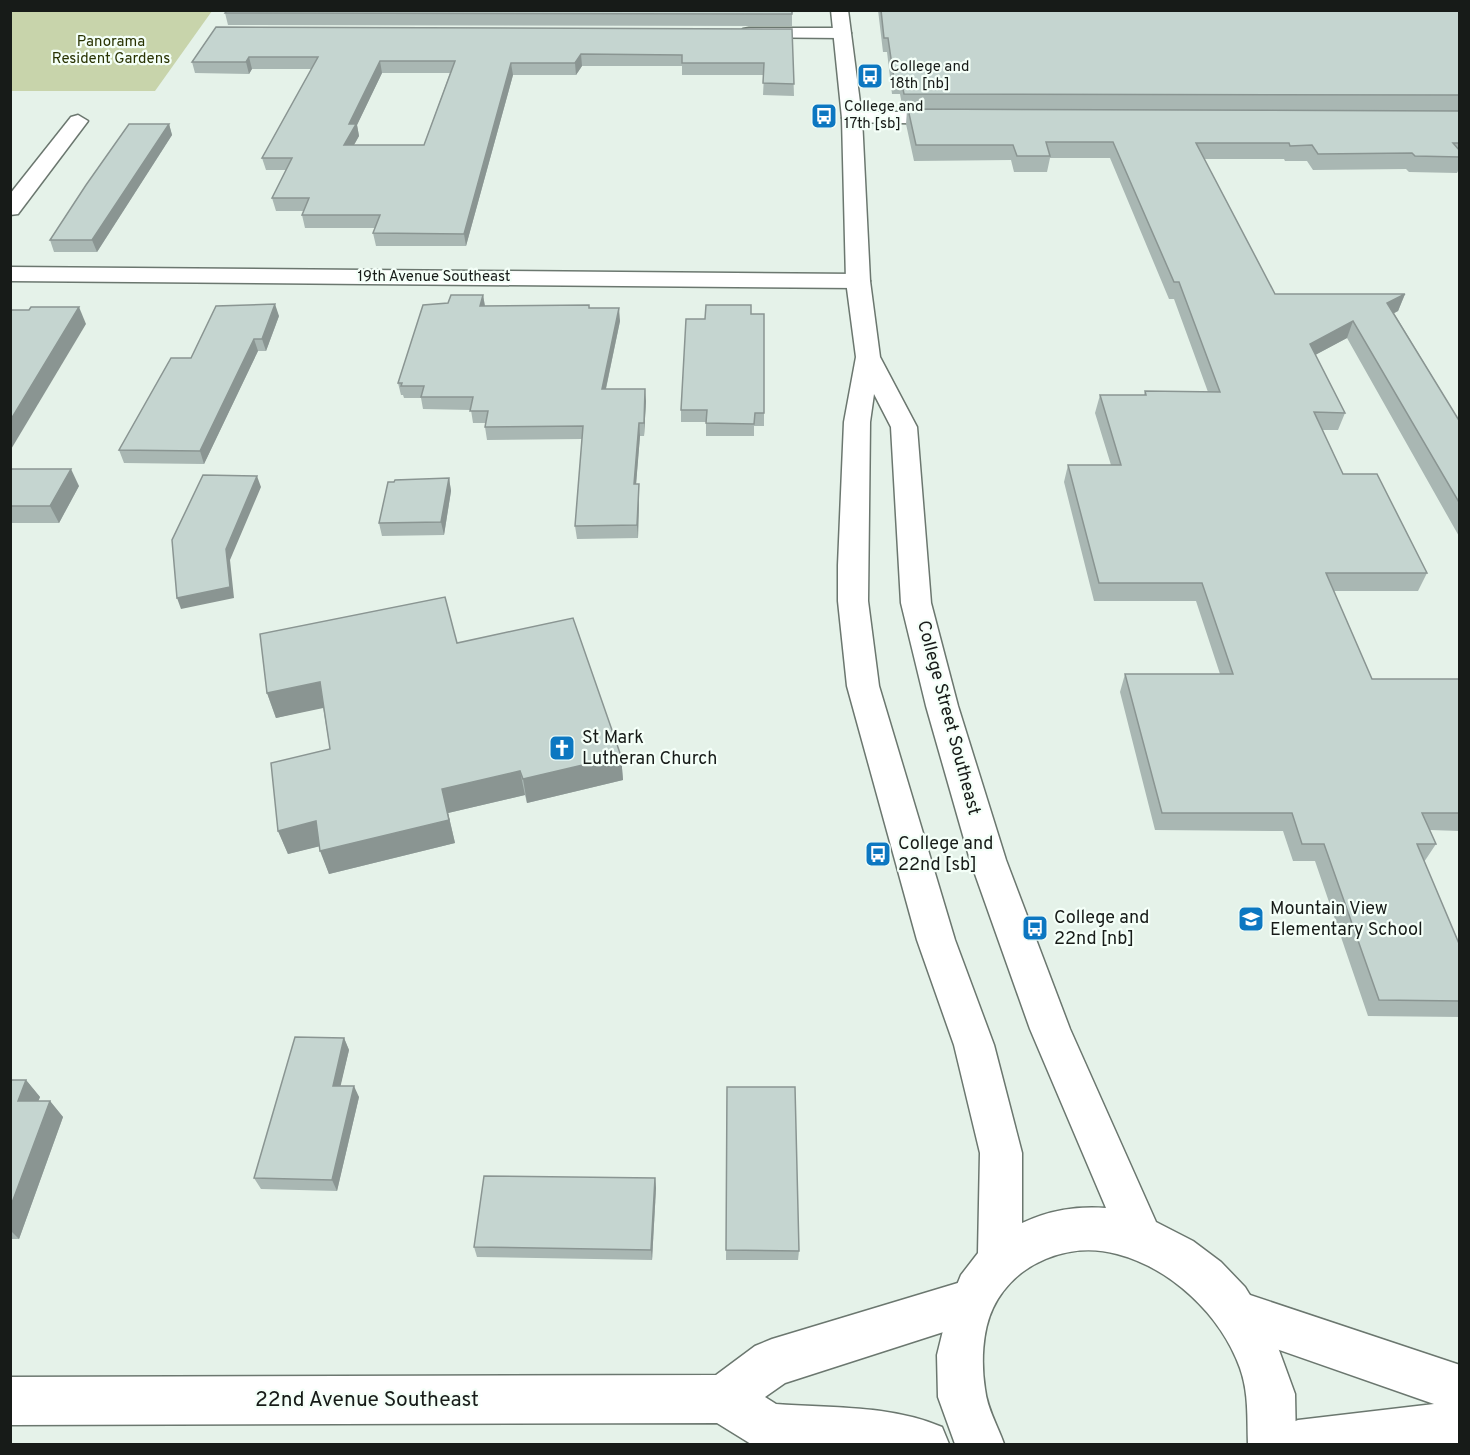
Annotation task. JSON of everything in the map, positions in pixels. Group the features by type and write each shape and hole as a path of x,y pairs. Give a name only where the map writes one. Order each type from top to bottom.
{"main road":[{"name":"College Street Southeast","path":"839,10 852,118 858,281 868,357 857,422 853,565 853,601 863,686 936,940 974,1045 1001,1153 1000,1260"},
{"path":"731,33 842,33"},
{"path":"852,118 974,118"},
{"path":"10,209 78,121"},
{"name":"19th Avenue Southeast","path":"10,274 858,281"},
{"name":"College Street Southeast","path":"868,357 904,427 916,603 942,706 988,860 1050,1029 1140,1237"},
{"path":"980,1444 964,1405 959,1350 971,1302 984,1279 1000,1260 1029,1241 1064,1229 1102,1228 1140,1237 1176,1255 1210,1281 1238,1314 1260,1356 1272,1402 1272,1444"},
{"path":"925,1444 900,1438 769,1428 723,1399 772,1363 971,1302"},
{"path":"1238,1314 1460,1389"},
{"name":"22nd Avenue Southeast","path":"10,1401 723,1399"},
{"path":"1298,1444 1460,1425"}],"green space":[{"name":"Panorama Resident Gardens","path":"11,10 212,11 155,91 11,91"}],"building":[{"path":"227,10 792,10 792,14 225,13"},
{"path":"881,10 1460,10 1460,95 904,94 901,79 894,79 888,38 884,38"},
{"path":"216,27 792,29 794,84 763,83 764,63 682,63 682,55 581,54 575,63 511,63 464,234 373,233 380,215 302,215 309,198 272,198 292,158 262,158 318,57 249,57 246,62 192,62","holes":["380,61 455,61 424,145 344,145 356,124 349,124"]},
{"path":"908,109 1460,111 1460,143 1453,143 1460,151 1460,157 1415,156 1412,153 1318,154 1312,145 1290,146 1289,143 1196,143 1275,294 1405,294 1387,303 1460,422 1460,504 1353,321 1310,344 1345,413 1314,412 1343,474 1377,474 1427,573 1326,573 1372,679 1460,679 1460,813 1422,813 1436,844 1417,844 1460,946 1460,1001 1379,1000 1324,844 1302,844 1292,813 1162,813 1125,674 1233,674 1202,583 1099,583 1068,465 1121,465 1100,395 1146,395 1145,391 1220,392 1179,282 1174,282 1113,142 1046,142 1050,156 1017,156 1013,145 916,145"},
{"path":"129,124 169,124 92,240 50,240 86,185"},
{"path":"451,295 483,295 480,306 589,305 589,308 619,308 602,389 645,389 644,423 639,423 634,484 639,484 637,525 575,526 583,426 485,427 488,411 470,411 473,397 421,397 424,386 401,386 402,383 398,383 423,305 448,303"},
{"path":"275,304 262,339 254,339 200,451 119,450 171,358 191,358 216,306"},
{"path":"706,305 751,305 751,314 764,314 764,413 755,413 754,424 706,423 707,410 681,410 686,319 705,319"},
{"path":"31,307 79,307 10,421 10,310 29,310"},
{"path":"10,469 71,469 50,506 10,506"},
{"path":"203,475 257,476 226,549 230,587 177,598 172,540"},
{"path":"449,478 441,522 379,523 388,482"},
{"name":"St Mark Lutheran Church","path":"445,597 457,643 573,618 621,756 523,779 520,771 442,789 449,820 320,851 316,821 278,831 271,763 330,749 320,682 267,693 260,634"},
{"path":"295,1037 344,1038 333,1086 354,1086 332,1180 254,1178"},
{"path":"10,1080 26,1080 18,1101 50,1101 10,1208"},
{"path":"727,1087 795,1087 799,1251 726,1250"},
{"path":"484,1176 655,1178 651,1250 474,1247"}],"place":[{"name":"College and 18th [nb]","path":"870,76"},
{"name":"College and 17th [sb]","path":"824,116"},
{"name":"St Mark Lutheran Church","path":"562,748"},
{"name":"College and 22nd [sb]","path":"878,854"},
{"name":"Mountain View Elementary School","path":"1251,919"},
{"name":"College and 22nd [nb]","path":"1035,928"}]}
